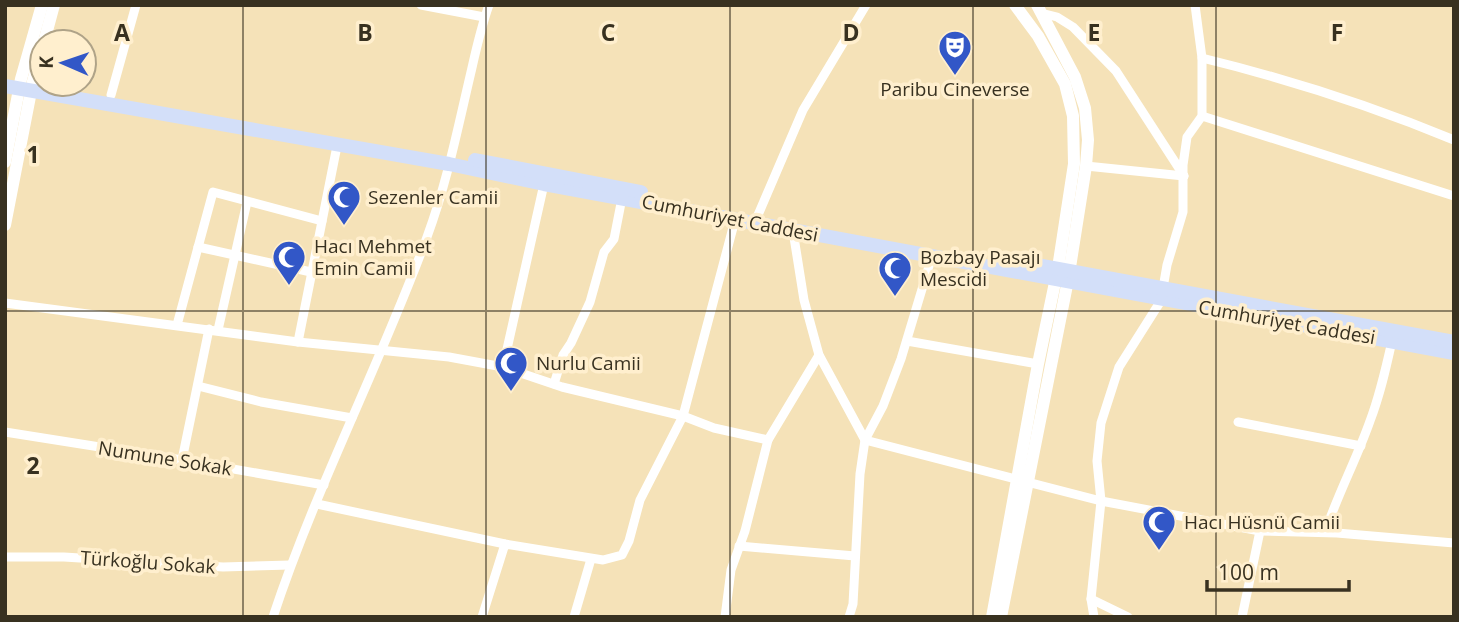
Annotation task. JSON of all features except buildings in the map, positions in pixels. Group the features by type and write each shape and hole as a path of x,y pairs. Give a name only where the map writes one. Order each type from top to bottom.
{"main road":[{"name":"Cumhuriyet Caddesi","path":"5,76 25,84 337,146 450,160 544,184 793,231 932,256 1063,274"},
{"name":"Cumhuriyet Caddesi","path":"98,93 758,215 1163,293 1454,353"},
{"name":"Cumhuriyet Caddesi","path":"1163,293 1454,342"}],"street":[{"path":"5,162 42,5"},
{"path":"48,28 54,5"},
{"path":"111,95 136,5"},
{"path":"421,5 484,17"},
{"path":"273,617 290,565 383,351 428,234 450,160 489,5"},
{"path":"758,215 803,110 866,5"},
{"path":"1001,617 1038,364 1063,274 1074,164 1070,99 1058,69 1015,5"},
{"path":"1094,617 1091,599 1101,501 1097,461 1101,423 1119,368 1163,293 1167,265 1183,212 1183,164 1187,137 1202,116 1202,58 1195,5"},
{"path":"992,617 1086,166 1088,124 1081,92 1069,63 1039,9"},
{"path":"1039,9 1073,27 1116,71 1184,176"},
{"path":"1202,58 1266,74 1345,99 1454,140"},
{"path":"5,225 25,84"},
{"path":"1202,116 1454,197"},
{"path":"298,342 337,146"},
{"path":"1086,166 1184,176"},
{"path":"503,367 544,184"},
{"path":"177,325 213,192 322,221"},
{"path":"554,384 563,355 590,302 604,252 614,239 622,198"},
{"path":"181,460 247,202"},
{"path":"317,504 505,544 591,559 603,560 622,555 629,541 640,500 683,416 735,220"},
{"path":"793,231 804,300 819,355 865,440 1101,501 1260,531 1325,532 1454,543"},
{"path":"198,247 311,272"},
{"path":"849,617 853,604 860,474 865,440 883,406 932,256"},
{"path":"5,303 298,342 449,357 503,367 554,384 768,440"},
{"path":"906,341 1038,364"},
{"path":"1325,532 1361,446 1385,375 1392,341"},
{"path":"724,617 731,570 768,440 819,355"},
{"path":"198,386 261,402 352,418"},
{"path":"1238,422 1361,446"},
{"name":"Numune Sokak","path":"5,432 324,485"},
{"path":"1242,617 1260,531"},
{"path":"482,617 505,544"},
{"path":"739,546 855,556"},
{"name":"Türkoğlu Sokak","path":"5,557 76,558 223,567 290,565"},
{"path":"574,617 591,559"},
{"path":"1091,599 1128,617"}],"place":[{"name":"Paribu Cineverse","path":"955,77"},
{"name":"Sezenler Camii","path":"344,227"},
{"name":"Hacı Mehmet Emin Camii","path":"289,287"},
{"name":"Bozbay Pasajı Mescidi","path":"895,298"},
{"name":"Nurlu Camii","path":"511,393"},
{"name":"Hacı Hüsnü Camii","path":"1159,552"}]}
